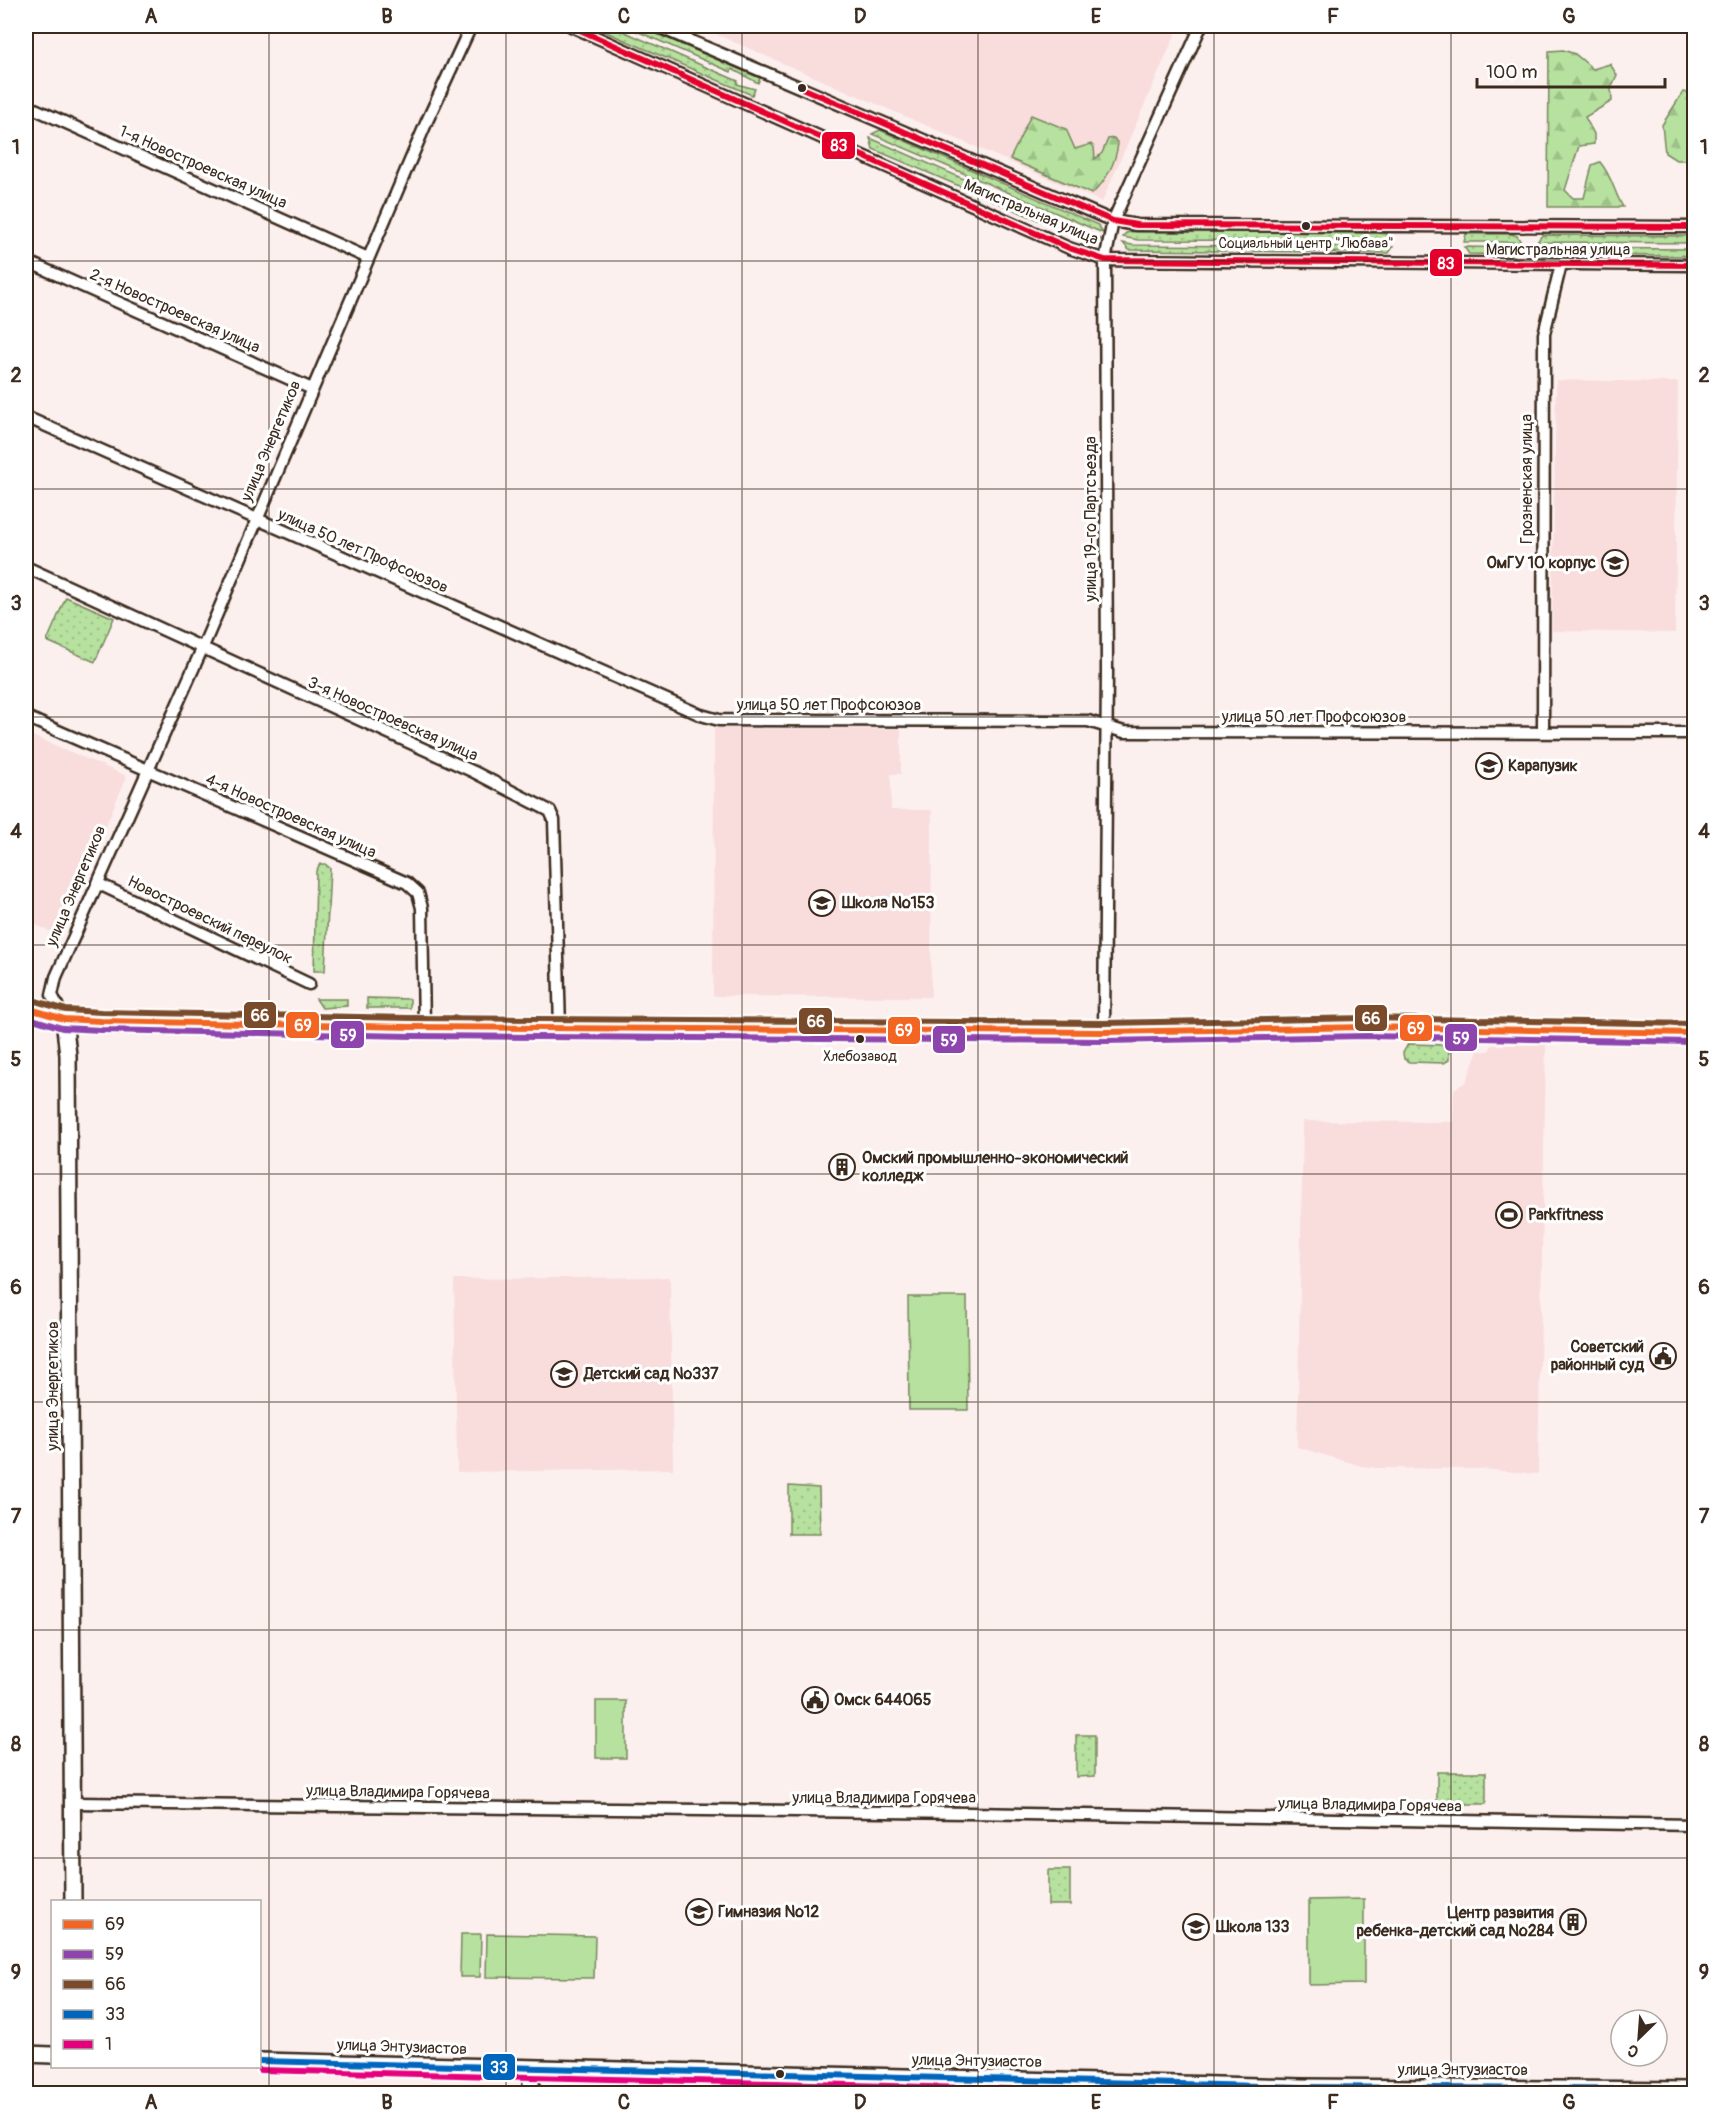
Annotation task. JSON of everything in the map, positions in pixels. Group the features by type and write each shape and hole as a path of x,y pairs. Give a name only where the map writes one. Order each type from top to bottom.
{"main road":[{"path":"26,1008 64,1019 149,1023 1104,1032 1366,1026 1695,1033"},
{"name":"улица Энергетиков","path":"64,1019 68,1055 73,1900"},
{"path":"26,2054 51,2055"},
{"name":"улица Энтузиастов","path":"261,2061 1292,2087 1695,2090"},
{"path":"531,2069 531,2094"}],"street":[{"name":"улица Энергетиков","path":"64,1019 52,995 56,977 146,768 202,649 368,258 471,26"},
{"name":"Магистральная улица","path":"571,26 1069,248 1105,260 1695,265"},
{"name":"Магистральная улица","path":"656,26 1113,221 1137,225 1695,227"},
{"name":"улица 19-го Партсъезда","path":"1104,1032 1107,729 1105,260 1113,221 1201,26"},
{"name":"1-я Новостроевская улица","path":"26,105 368,258"},
{"name":"2-я Новостроевская улица","path":"26,261 312,389"},
{"name":"Грозненская улица","path":"1543,732 1544,334 1562,264"},
{"name":"улица 50 лет Профсоюзов","path":"26,417 709,718 1088,721 1107,729 1143,732 1695,733"},
{"name":"3-я Новостроевская улица","path":"26,567 474,772 550,811 554,820 560,1028"},
{"name":"4-я Новостроевская улица","path":"26,717 407,883 418,893 422,908 424,1027"},
{"name":"Новостроевский переулок","path":"97,883 309,984"},
{"name":"улица Владимира Горячева","path":"73,1803 993,1813 1695,1825"}],"shaded area":[{"path":"697,26 1179,26 1102,202"},
{"name":"ОмГУ 10 корпус","path":"1556,380 1678,382 1675,633 1552,631"},
{"name":"Школа №153","path":"714,728 901,729 901,774 891,774 891,810 932,810 931,997 713,996"},
{"path":"26,733 127,776 59,935 26,921"},
{"path":"1492,1045 1546,1045 1538,1474 1481,1469 1376,1468 1361,1466 1297,1447 1303,1121 1453,1122 1454,1089 1466,1082 1478,1051 1489,1051"},
{"name":"Детский сад №337","path":"670,1277 673,1469 457,1472 454,1279"}],"green space":[{"path":"592,26 611,26 738,81 737,84 755,89 752,95"},
{"path":"625,26 640,26 760,78 758,83 732,69 731,72"},
{"path":"1563,50 1575,54 1593,69 1610,64 1617,75 1611,88 1612,101 1585,117 1594,134 1594,144 1579,146 1565,190 1573,198 1584,198 1592,165 1600,162 1623,207 1548,207 1549,51"},
{"path":"1683,92 1694,94 1694,160 1676,160 1665,153 1662,125"},
{"path":"1031,115 1066,129 1075,149 1091,144 1094,147 1095,159 1102,153 1108,139 1114,138 1118,144 1115,159 1106,178 1092,194 1010,159"},
{"path":"880,130 1098,225 1103,233 872,134"},
{"path":"870,138 1101,239 1099,242 1087,241 873,149"},
{"path":"1136,231 1377,233 1387,234 1393,241 1138,240 1123,237 1126,233"},
{"path":"1466,234 1511,234 1517,236 1521,242 1464,242"},
{"path":"1542,235 1694,236 1694,243 1537,242"},
{"path":"1123,243 1132,245 1393,247 1389,253 1129,250"},
{"path":"1464,247 1520,248 1514,255 1469,254"},
{"path":"1536,248 1694,249 1694,256 1543,255"},
{"path":"66,597 114,618 95,662 47,641"},
{"path":"320,864 325,864 330,868 325,971 314,971 316,871"},
{"path":"367,998 410,999 410,1008 367,1008"},
{"path":"316,999 347,999 347,1006 322,1008"},
{"path":"1408,1044 1445,1045 1449,1048 1449,1060 1444,1063 1409,1062 1404,1059 1403,1053"},
{"path":"908,1297 967,1297 968,1410 909,1410"},
{"path":"789,1486 819,1488 820,1534 789,1534"},
{"path":"596,1701 626,1701 626,1758 596,1758"},
{"path":"1076,1735 1095,1735 1095,1776 1076,1777"},
{"path":"1437,1772 1486,1772 1486,1804 1437,1804"},
{"path":"1048,1870 1070,1870 1070,1905 1048,1905"},
{"path":"1364,1899 1364,1984 1309,1985 1309,1900"},
{"path":"461,1934 481,1934 480,1977 460,1977"},
{"path":"487,1934 595,1936 594,1978 486,1977"}],"transit line":[{"name":"83","path":"571,26 1069,248 1105,260 1694,265"},
{"name":"83","path":"802,88 1113,221 1137,225 1694,227"},
{"name":"66","path":"29,999 66,1010 101,1012 411,1018 1104,1023 1366,1018 1694,1024"},
{"name":"69","path":"26,1008 64,1019 101,1021 411,1027 1104,1032 1366,1027 1694,1033"},
{"name":"59","path":"26,1017 62,1028 101,1030 411,1036 1104,1041 1366,1036 1694,1042"},
{"name":"33","path":"261,2061 1302,2087 1694,2090"},
{"name":"1","path":"260,2070 1202,2094"}],"place":[{"name":"Социальный центр \"Любава\"","path":"1306,226"},
{"name":"ОмГУ 10 корпус","path":"1615,563"},
{"name":"Карапузик","path":"1489,766"},
{"name":"Школа №153","path":"822,903"},
{"name":"Хлебозавод","path":"860,1039"},
{"name":"Омский промышленно-экономический колледж","path":"842,1167"},
{"name":"Parkfitness","path":"1509,1215"},
{"name":"Советский районный суд","path":"1663,1356"},
{"name":"Детский сад №337","path":"564,1374"},
{"name":"Омск 644065","path":"815,1700"},
{"name":"Гимназия №12","path":"699,1912"},
{"name":"Центр развития ребенка-детский сад №284","path":"1573,1922"},
{"name":"Школа 133","path":"1196,1927"}]}
